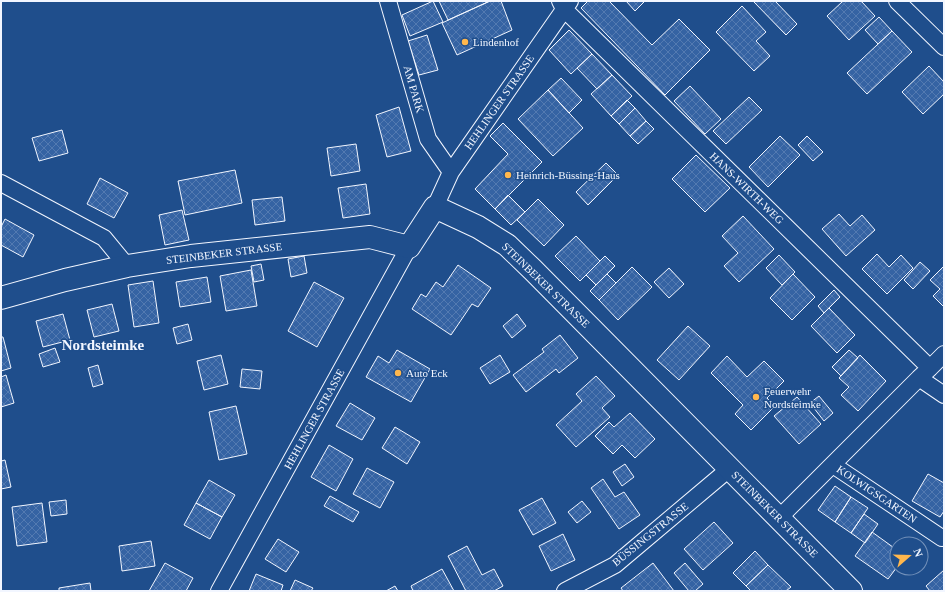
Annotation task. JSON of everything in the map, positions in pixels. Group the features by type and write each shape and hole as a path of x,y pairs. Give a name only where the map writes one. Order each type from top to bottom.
{"street":[{"name":"AM PARK","path":"388,1 428,139 451,172"},
{"path":"897,1 944,47"},
{"name":"HEHLINGER STRASSE","path":"435,207 451,172 565,4"},
{"name":"HANS-WIRTH-WEG","path":"565,4 925,373"},
{"path":"1,183 104,238 127,266"},
{"path":"409,248 435,207"},
{"name":"STEINBEKER STRASSE","path":"435,207 478,227 507,245 851,591"},
{"name":"STEINBEKER STRASSE","path":"1,298 66,280 127,266 191,256 370,237 409,248"},
{"name":"HEHLINGER STRASSE","path":"218,591 409,248"},
{"name":"KOLWIGSGARTEN","path":"779,518 944,354"},
{"path":"925,373 944,395"},
{"name":"KOLWIGSGARTEN","path":"833,464 942,538"},
{"name":"BÜSSINGSTRASSE","path":"565,591 615,565 729,468"}],"building":[{"path":"433,1 443,22 410,36 402,15"},
{"path":"439,1 490,1 448,20"},
{"path":"490,1 501,1 512,30 457,55 442,23"},
{"path":"588,1 609,1 652,45 679,19 710,50 665,95 581,8"},
{"path":"626,1 645,1 635,11"},
{"path":"753,1 775,1 797,24 786,35"},
{"path":"843,1 861,1 875,16 849,40 827,16"},
{"path":"742,6 766,32 756,41 770,56 754,71 716,32"},
{"path":"879,17 892,31 878,44 865,30"},
{"path":"569,30 592,54 571,74 549,50"},
{"path":"892,31 912,52 867,94 847,73"},
{"path":"427,35 438,70 419,75 408,41"},
{"path":"592,54 612,75 597,89 577,68"},
{"path":"929,66 944,82 944,94 923,114 902,92"},
{"path":"612,75 632,96 611,116 591,94"},
{"path":"561,78 582,100 569,113 548,90"},
{"path":"690,86 721,119 705,134 674,101"},
{"path":"548,90 583,128 553,156 518,119"},
{"path":"749,97 762,110 726,144 713,131"},
{"path":"627,100 635,108 619,124 611,116"},
{"path":"399,107 411,151 387,157 376,115"},
{"path":"635,108 646,121 630,136 619,124"},
{"path":"646,121 654,129 638,144 630,136"},
{"name":"Heinrich-Büssing-Haus","path":"503,123 542,162 495,209 475,189 508,154 490,136"},
{"path":"62,130 68,153 39,161 32,138"},
{"path":"780,136 800,155 768,187 749,167"},
{"path":"807,136 823,152 813,161 798,145"},
{"path":"356,144 360,171 331,176 327,148"},
{"path":"696,155 730,188 705,212 672,179"},
{"path":"606,163 618,175 588,205 576,192"},
{"path":"235,170 242,203 185,215 178,181"},
{"path":"100,178 128,193 114,218 87,204"},
{"path":"366,184 370,214 343,218 338,188"},
{"path":"508,195 525,212 511,225 495,209"},
{"path":"282,197 285,221 255,225 252,200"},
{"path":"538,199 564,225 544,246 517,220"},
{"path":"182,210 189,240 165,245 159,215"},
{"path":"839,214 850,226 862,215 875,230 846,256 822,229"},
{"path":"743,216 774,249 739,282 724,266 738,253 722,236"},
{"path":"5,219 34,235 23,257 1,245 1,227"},
{"path":"576,236 600,261 580,281 555,256"},
{"path":"877,254 889,267 901,255 913,268 887,294 862,269"},
{"path":"779,255 795,272 782,285 766,268"},
{"path":"304,256 307,273 291,277 288,259"},
{"path":"605,256 615,266 596,285 586,275"},
{"path":"920,262 930,271 913,289 904,280"},
{"path":"261,264 264,280 254,282 251,266"},
{"path":"458,265 491,288 478,307 472,304 451,335 412,309 421,294 426,297 436,282 443,287"},
{"path":"944,266 944,307 933,296 940,289 930,280"},
{"path":"632,267 652,287 618,320 599,300"},
{"path":"669,268 684,284 669,298 654,282"},
{"path":"251,270 257,306 226,311 220,276"},
{"path":"607,274 616,283 599,300 590,291"},
{"path":"793,274 815,297 792,320 770,298"},
{"path":"207,277 211,302 180,307 176,282"},
{"path":"153,281 159,323 134,327 128,285"},
{"path":"314,282 344,298 317,347 288,331"},
{"path":"834,290 840,297 824,313 818,306"},
{"path":"112,304 119,331 94,337 87,310"},
{"path":"829,308 855,335 837,353 811,326"},
{"path":"63,314 70,340 43,347 36,321"},
{"path":"517,314 526,326 512,338 503,326"},
{"path":"188,324 192,340 177,344 173,328"},
{"path":"688,326 710,346 679,380 657,360"},
{"path":"560,335 578,358 559,373 556,369 526,392 513,375 544,352 542,349"},
{"path":"1,337 3,337 11,368 1,371"},
{"path":"55,348 60,362 43,367 39,354"},
{"name":"Auto Eck","path":"397,350 430,369 411,402 366,377 378,356 389,363"},
{"path":"849,350 858,358 841,376 832,367"},
{"path":"221,355 228,384 204,390 197,361"},
{"path":"500,355 510,372 490,384 480,368"},
{"path":"860,355 886,381 858,411 841,395 849,387 839,378"},
{"path":"727,356 747,377 764,361 784,381 767,398 775,406 751,430 735,414 743,405 711,373"},
{"path":"98,365 103,384 93,387 88,368"},
{"path":"242,369 262,371 260,389 240,387"},
{"path":"6,375 14,403 1,407 1,377"},
{"path":"596,376 615,396 602,408 610,417 576,447 556,425 582,401 576,394"},
{"path":"819,396 833,413 824,421 810,403"},
{"path":"797,397 821,424 799,444 774,416"},
{"path":"350,403 375,418 362,440 336,426"},
{"path":"236,406 247,454 219,460 209,412"},
{"path":"630,413 655,439 635,458 622,445 613,454 595,436 609,422 614,427"},
{"path":"395,427 420,442 407,464 382,448"},
{"path":"329,445 353,459 336,491 311,477"},
{"path":"5,460 11,487 1,489 1,461"},
{"path":"625,464 634,477 622,486 613,472"},
{"path":"367,468 394,482 380,508 353,494"},
{"path":"928,474 944,483 944,511 940,517 912,501"},
{"path":"603,479 615,497 624,492 640,515 619,529 591,488"},
{"path":"209,480 235,495 222,517 196,503"},
{"path":"835,486 851,497 835,522 818,510"},
{"path":"330,496 359,512 353,522 324,506"},
{"path":"851,497 868,508 851,533 835,522"},
{"path":"542,498 556,523 533,535 519,510"},
{"path":"66,500 67,514 51,516 49,502"},
{"path":"582,501 591,512 577,523 568,512"},
{"path":"42,503 47,542 17,546 12,507"},
{"path":"196,503 222,517 210,539 184,525"},
{"path":"864,514 878,524 865,543 851,533"},
{"path":"714,522 733,543 703,570 684,549"},
{"path":"872,532 889,544 889,576 890,576 888,579 855,556"},
{"path":"563,534 575,560 551,571 539,546"},
{"path":"278,539 299,552 286,572 265,559"},
{"path":"151,541 155,566 122,571 119,546"},
{"path":"467,546 482,575 494,569 503,586 494,591 466,591 448,556"},
{"path":"755,551 768,565 746,586 733,573"},
{"path":"165,563 193,578 186,591 149,591"},
{"path":"653,563 674,591 623,591 621,588"},
{"path":"685,563 703,584 695,591 689,591 674,573"},
{"path":"768,565 791,587 786,591 751,591 746,586"},
{"path":"442,569 454,591 413,591 411,586"},
{"path":"944,570 944,591 930,591 926,586"},
{"path":"256,574 283,585 281,591 249,591"},
{"path":"295,580 313,588 311,591 290,591"},
{"path":"90,583 91,591 59,591 59,588"},
{"path":"395,586 398,591 386,591"}],"place":[{"name":"Lindenhof","path":"465,42"},
{"name":"Heinrich-Büssing-Haus","path":"508,175"},
{"name":"Auto Eck","path":"398,373"},
{"name":"Feuerwehr Nordsteimke","path":"756,397"}],"district":[{"name":"Nordsteimke","path":"103,345"}]}
